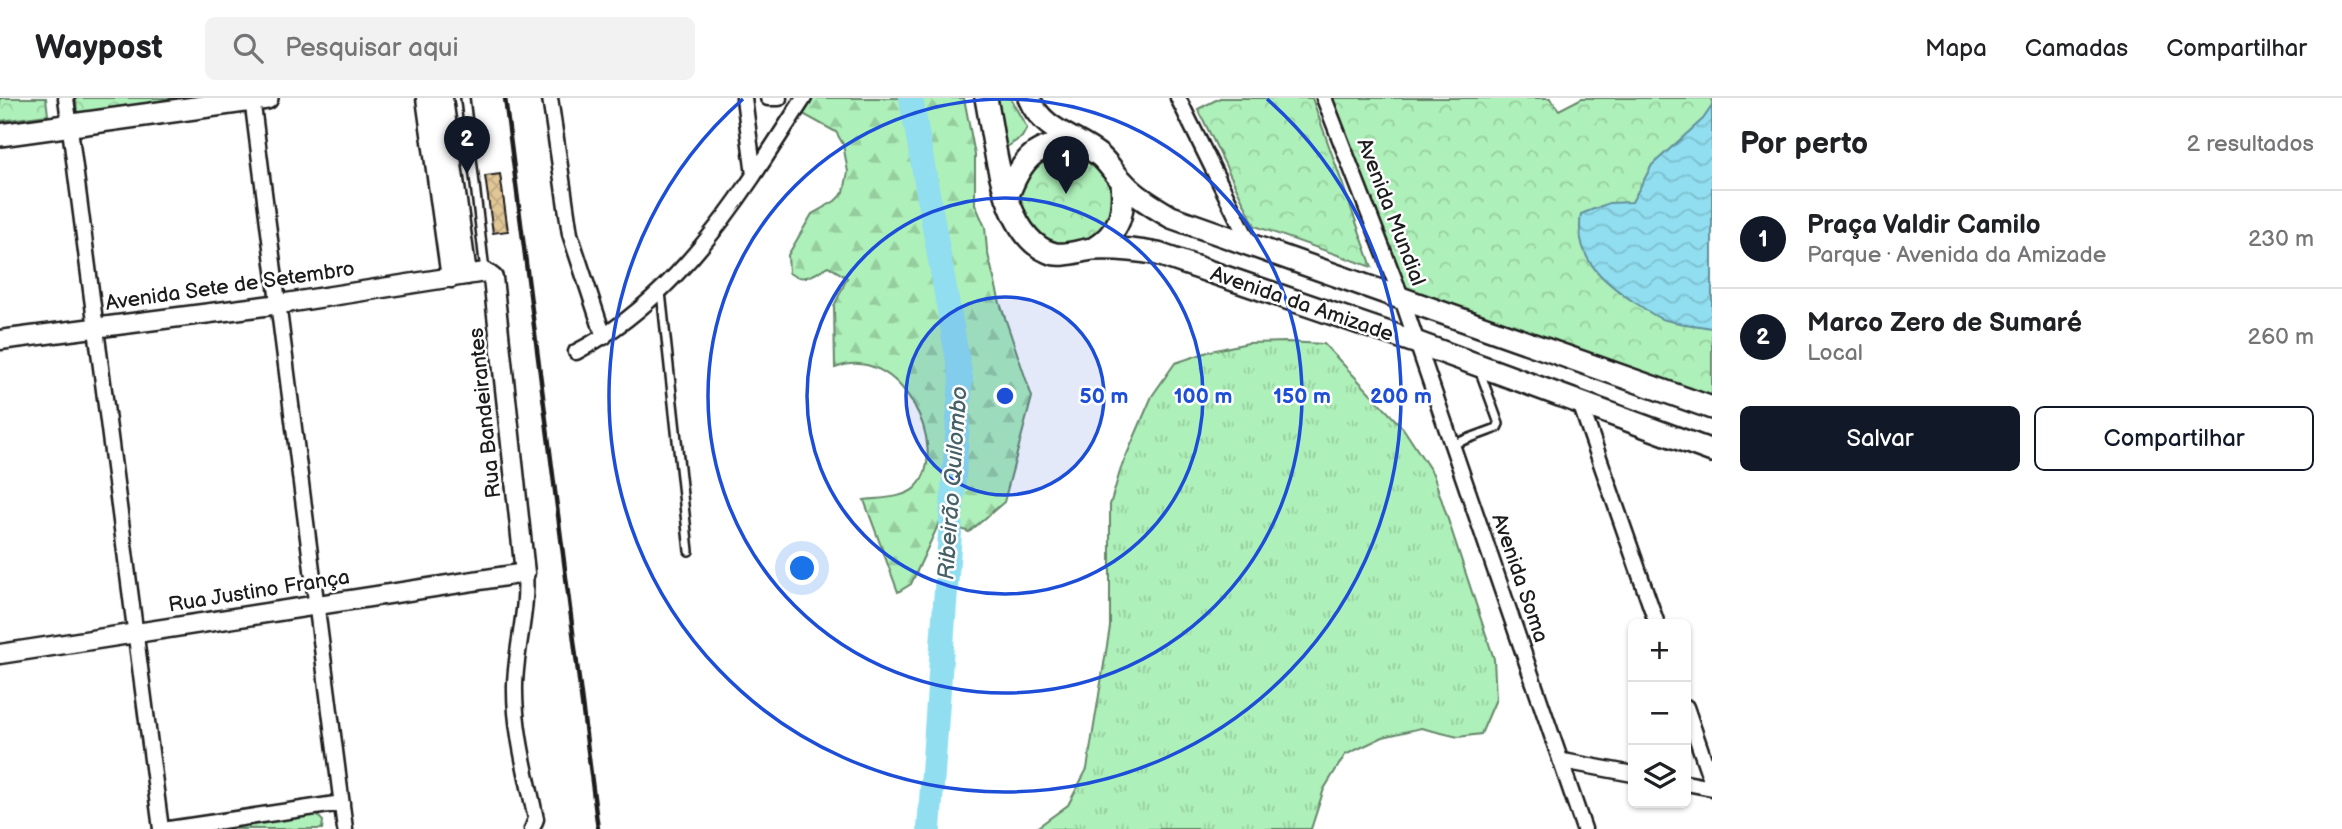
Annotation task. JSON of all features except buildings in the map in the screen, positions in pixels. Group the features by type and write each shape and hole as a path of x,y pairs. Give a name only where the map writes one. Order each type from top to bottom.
{"main road":[{"name":"Avenida da Amizade","path":"986,98 1007,198 1018,224 1033,243 1056,254 1093,249 1132,249 1158,254 1415,342 1712,451"},
{"name":"Avenida da Amizade","path":"1029,98 1039,116 1051,127 1098,155 1122,182 1148,204 1171,216 1712,408"},
{"path":"0,135 257,99"},
{"path":"1007,198 1016,170 1029,156 1046,147 1065,144 1084,146"},
{"path":"1093,249 1107,240 1117,228 1124,201 1122,182"}],"street":[{"path":"66,98 161,829"},
{"path":"426,98 459,277"},
{"path":"443,98 459,277"},
{"path":"550,98 570,234 604,337"},
{"path":"744,98 754,175"},
{"path":"768,98 779,98"},
{"path":"576,352 604,337 660,291 730,209 804,98"},
{"path":"1178,98 1251,246"},
{"name":"Avenida Mundial","path":"1324,98 1402,299 1415,342"},
{"path":"257,99 345,829"},
{"path":"459,277 485,272"},
{"name":"Rua Bandeirantes","path":"485,272 493,278 526,573"},
{"name":"Avenida Sete de Setembro","path":"0,340 281,304 459,277"},
{"name":"Avenida Soma","path":"1415,342 1563,761 1584,829"},
{"path":"1580,403 1655,619"},
{"path":"526,573 527,600 516,657 515,690 536,819 532,829"},
{"name":"Rua Justino França","path":"0,654 526,573"},
{"path":"1691,722 1712,785 1691,783"},
{"path":"1563,761 1628,773"},
{"path":"169,829 342,803"}],"lane":[{"path":"465,98 485,272"},
{"path":"660,291 689,551"},
{"path":"1451,445 1497,428 1499,424 1478,365"}],"green space":[{"path":"0,98 46,98 48,115 0,121"},
{"path":"76,98 190,98 77,114"},
{"path":"805,98 964,98 975,155 975,204 985,227 987,250 1000,303 1032,397 1004,502 969,532 940,521 911,584 898,592 864,500 898,496 911,491 925,470 928,449 923,426 913,403 898,384 880,370 858,364 835,368 834,306 847,278 828,266 805,277 789,273 788,255 812,214 835,201 844,192 848,172 843,144 836,132 803,114"},
{"path":"997,98 1010,98 1027,128 1022,137 1007,147 1001,139"},
{"path":"1220,98 1312,98 1372,267 1255,226 1198,109"},
{"path":"1330,98 1550,98 1559,110 1582,98 1712,98 1712,399 1399,291"},
{"path":"1066,153 1084,157 1099,167 1109,182 1113,200 1109,218 1099,233 1084,243 1066,247 1048,243 1033,233 1023,218 1019,200 1023,182 1033,167 1048,157"},
{"path":"1248,343 1324,344 1403,428 1433,474 1494,659 1496,699 1481,734 1458,737 1421,728 1383,737 1345,755 1324,789 1311,829 1035,829 1068,805 1087,769 1110,627 1110,505 1121,468 1152,396 1175,363"},
{"path":"314,812 323,821 322,829 204,829"}],"water":[{"path":"1712,106 1711,328 1662,319 1622,294 1592,266 1582,243 1580,229 1581,214 1609,203 1632,202 1652,165 1703,119"}],"waterway":[{"name":"Ribeirão Quilombo","path":"911,98 961,378 929,829"}],"railway":[{"path":"505,98 598,829"}],"place":[{"name":"Marco Zero de Sumaré","path":"467,174"},
{"name":"Praça Valdir Camilo","path":"1066,194"}]}
